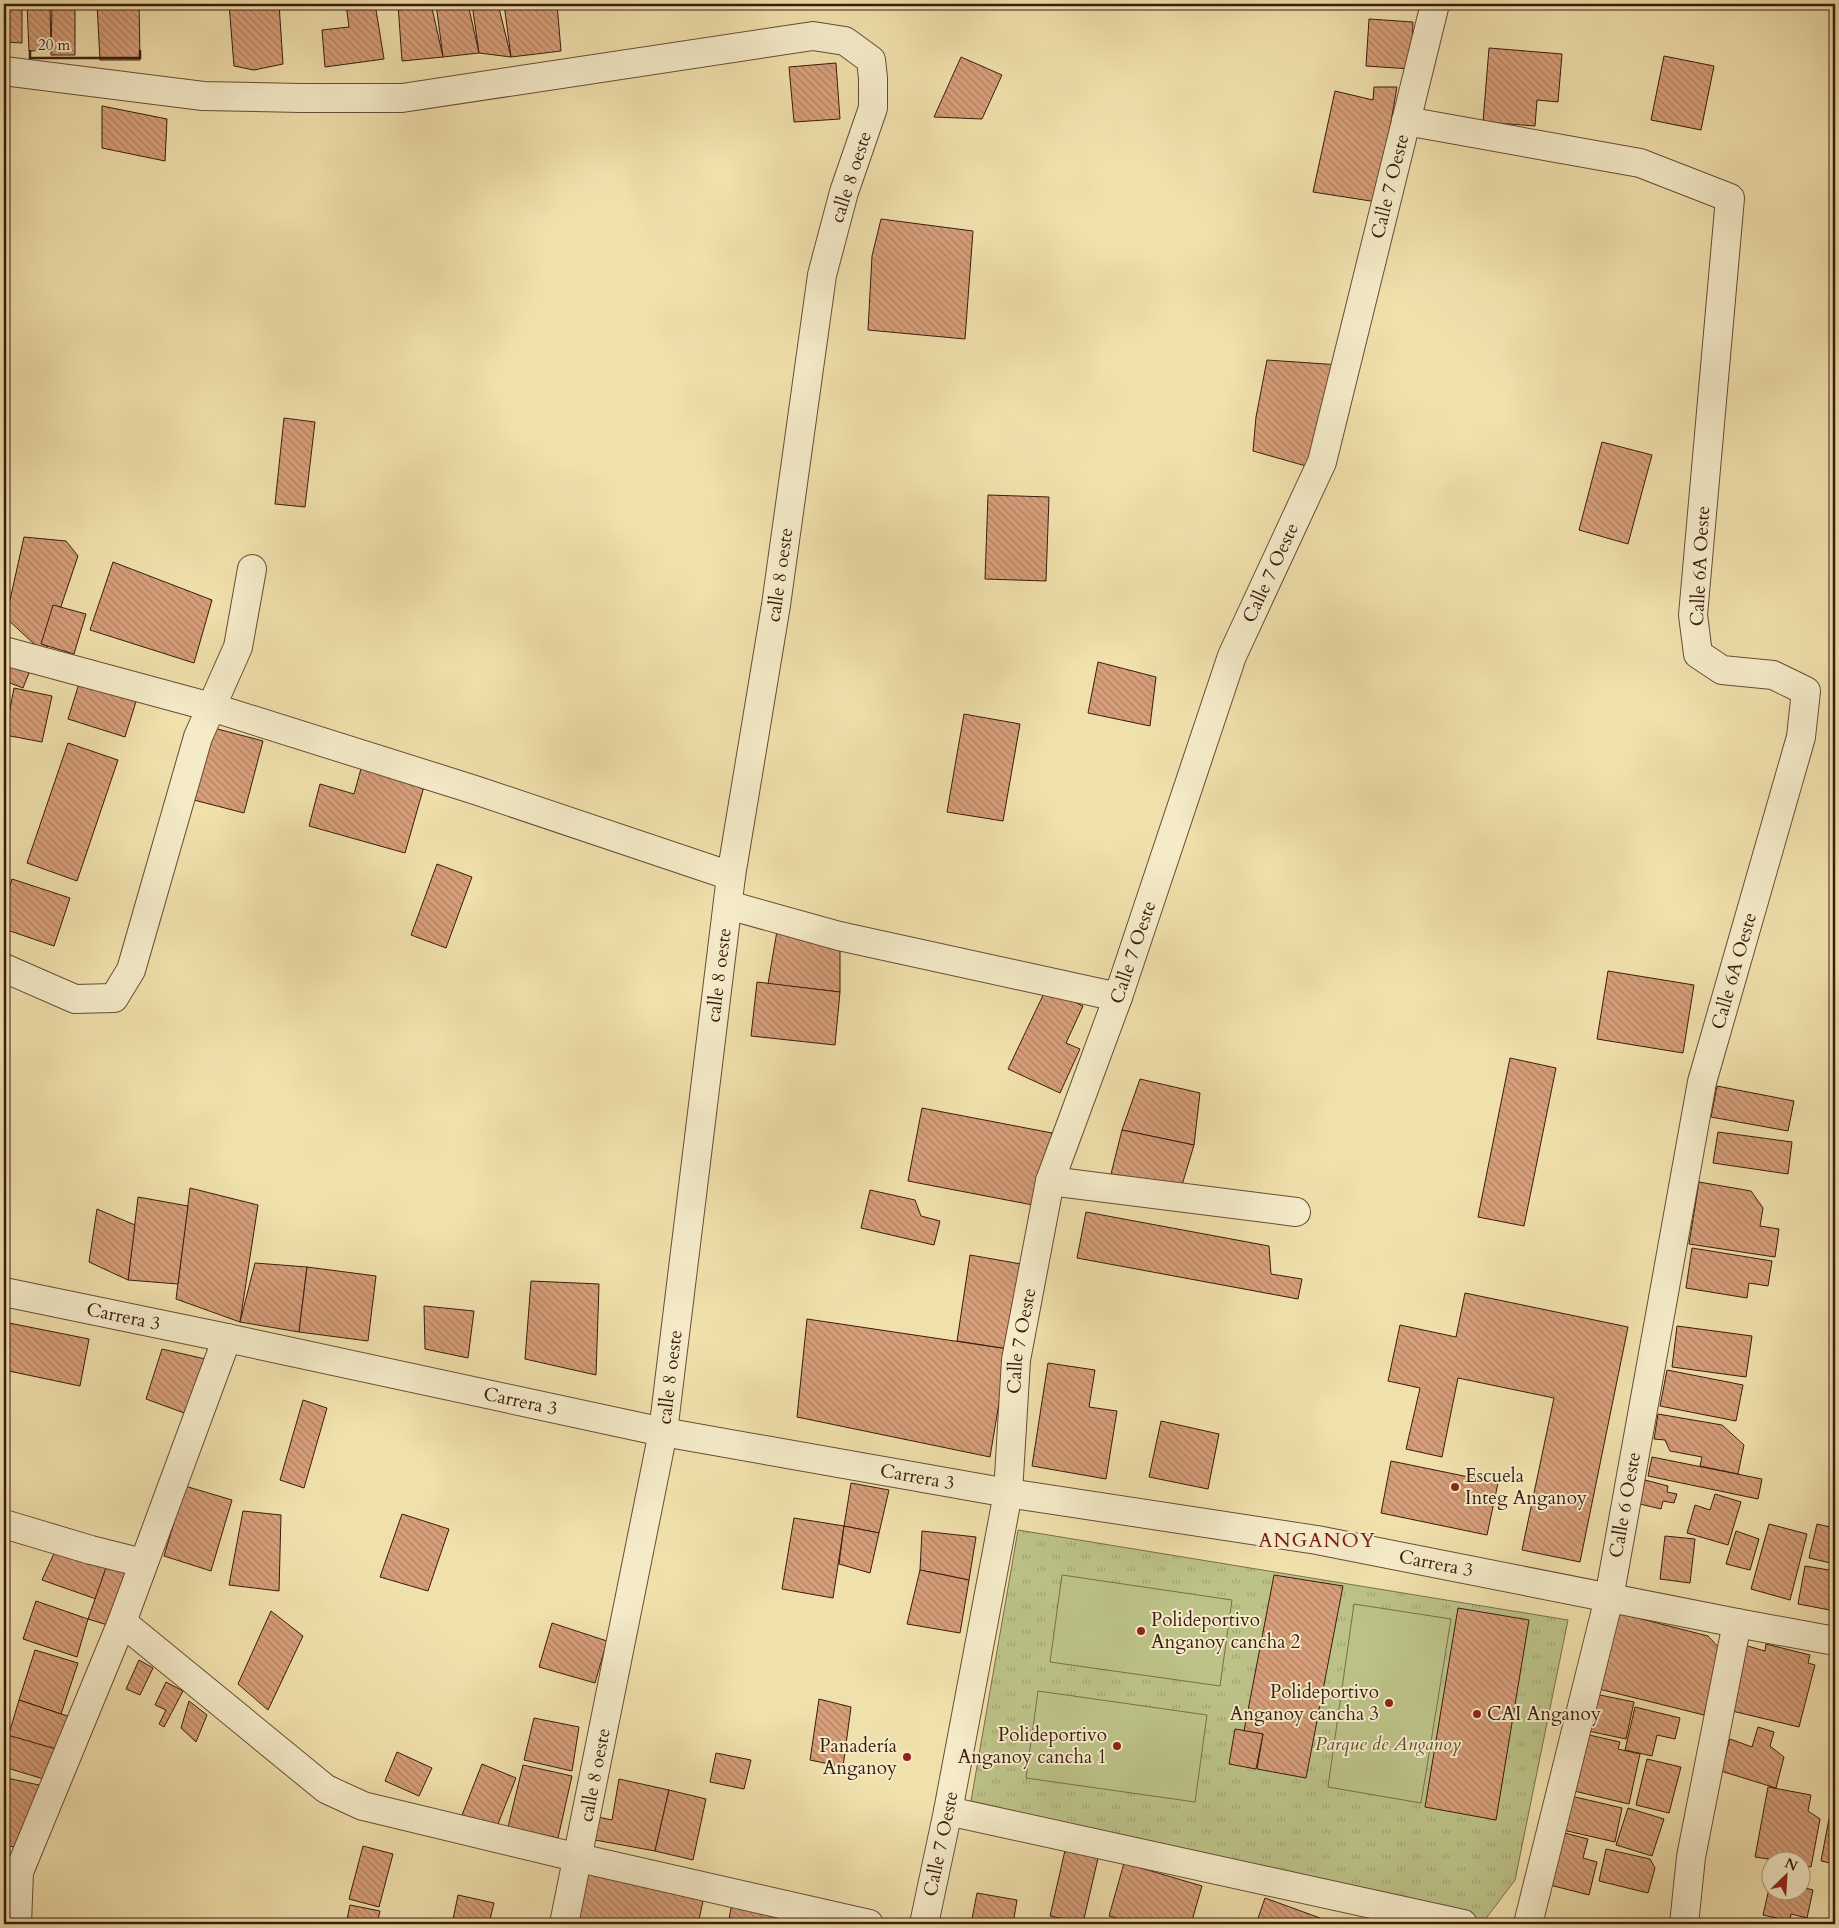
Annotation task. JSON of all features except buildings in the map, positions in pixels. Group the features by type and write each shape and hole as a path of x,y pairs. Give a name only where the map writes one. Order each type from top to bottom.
{"street":[{"name":"Calle 7 Oeste","path":"924,1924 948,1811 1008,1492 1016,1360 1050,1181 1118,997 1232,656 1322,462 1434,4"},
{"name":"calle 8 oeste","path":"4,71 203,96 402,98 813,36 845,42 871,60 874,108 844,192 822,275 776,605 731,876 663,1432 579,1858 564,1924"},
{"name":"Calle 6A Oeste","path":"1406,121 1640,163 1730,198 1693,614 1698,654 1722,670 1773,675 1806,691 1801,737 1702,1082"},
{"path":"4,968 75,999 114,998 131,970 198,737 238,647 252,569"},
{"path":"4,651 211,707 475,790 731,876"},
{"path":"728,905 839,936 1118,997"},
{"name":"Calle 6 Oeste","path":"1528,1924 1609,1598 1702,1082"},
{"path":"1050,1181 1296,1212"},
{"name":"Carrera 3","path":"4,1292 663,1432 1008,1492 1317,1540 1737,1624 1835,1641"},
{"path":"17,1924 11,1871 122,1622 227,1338"},
{"path":"4,1524 91,1550 143,1563"},
{"path":"122,1622 326,1789 363,1806 579,1858 869,1924"},
{"path":"1684,1924 1691,1857 1737,1624"},
{"path":"948,1811 1463,1924"}],"green space":[{"name":"Parque de Anganoy","path":"1018,1530 1568,1620 1515,1880 1484,1921 971,1801"},
{"name":"Polideportivo Anganoy cancha 2","path":"1062,1575 1232,1600 1220,1686 1050,1662"},
{"name":"Polideportivo Anganoy cancha 3","path":"1354,1604 1451,1619 1421,1803 1328,1787"},
{"name":"Polideportivo Anganoy cancha 1","path":"1038,1691 1207,1715 1195,1802 1026,1778"}],"place":[{"name":"Escuela Integ Anganoy","path":"1455,1487"},
{"name":"Polideportivo Anganoy cancha 2","path":"1141,1631"},
{"name":"Polideportivo Anganoy cancha 3","path":"1389,1703"},
{"name":"CAI Anganoy","path":"1477,1714"},
{"name":"Polideportivo Anganoy cancha 1","path":"1117,1746"},
{"name":"Panadería Anganoy","path":"907,1757"}],"district":[{"name":"ANGANOY","path":"1317,1540"}]}
